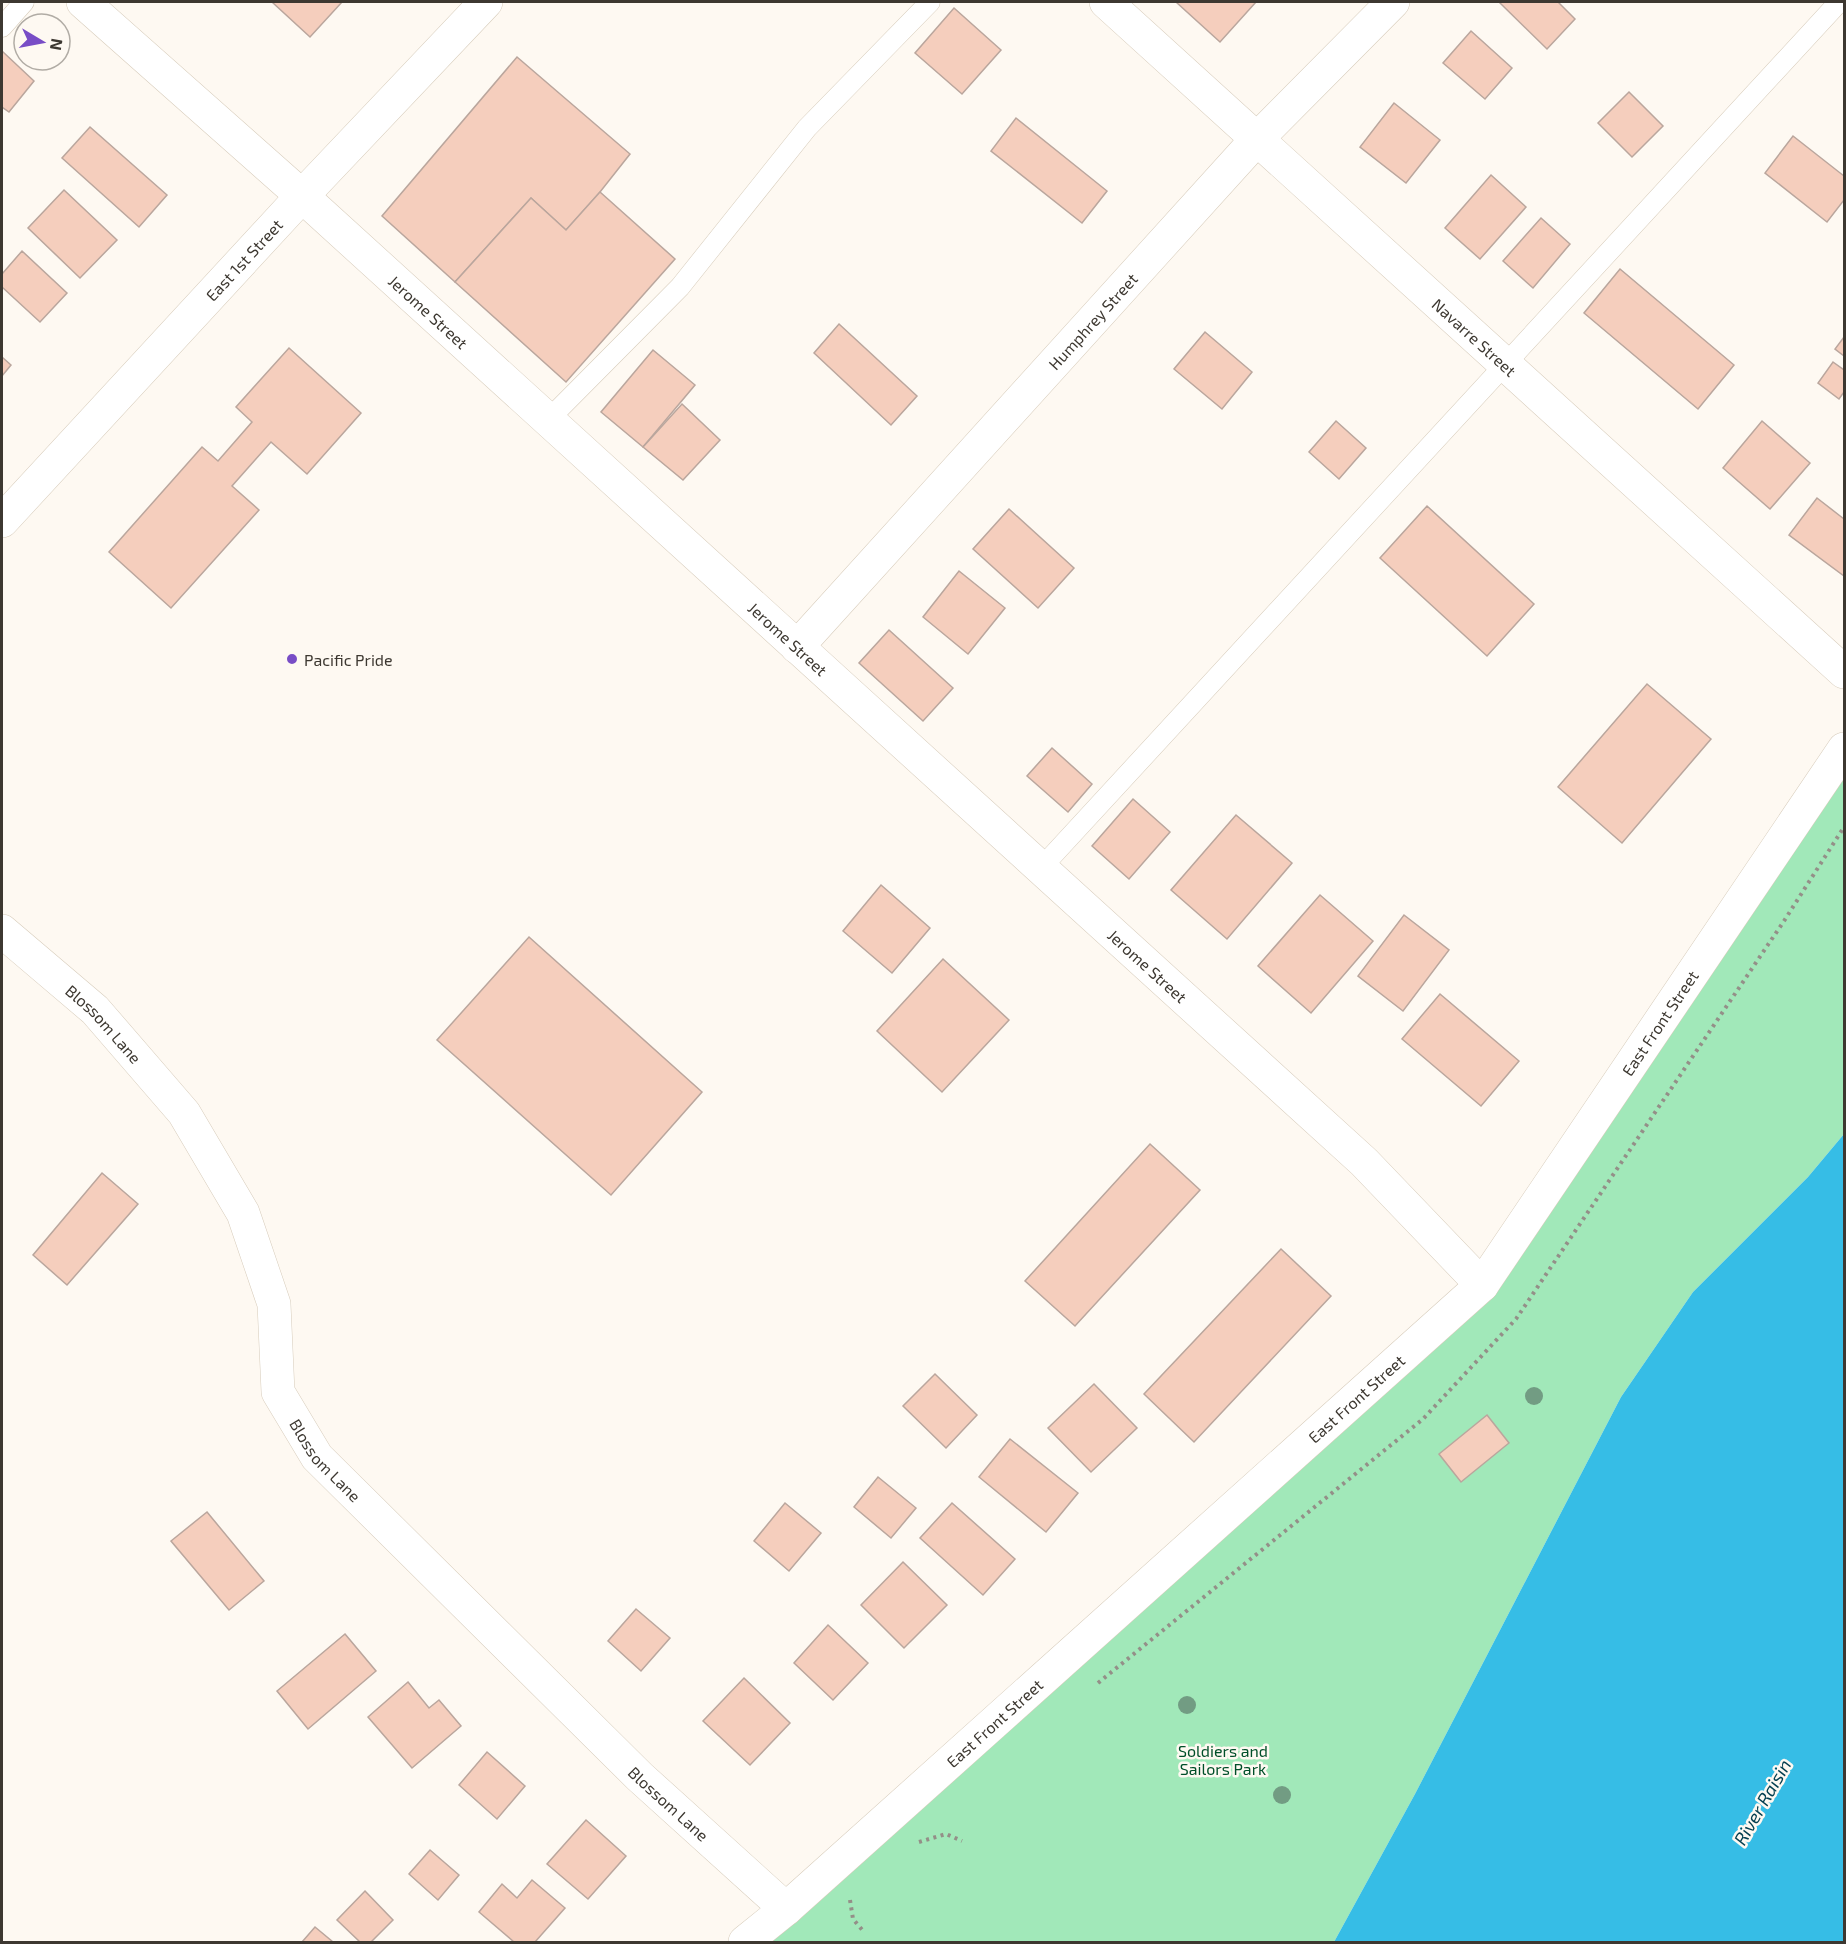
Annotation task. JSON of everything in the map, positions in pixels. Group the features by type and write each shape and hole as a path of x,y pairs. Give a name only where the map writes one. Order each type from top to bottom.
{"street":[{"name":"Jerome Street","path":"83,2 302,196 1364,1162 1482,1284"},
{"name":"East 1st Street","path":"2,521 302,196 486,2"},
{"name":"Navarre Street","path":"1106,2 1845,672"},
{"name":"Humphrey Street","path":"797,647 1257,139 1393,2"},
{"name":"East Front Street","path":"745,1942 786,1909 1482,1284 1845,749"},
{"name":"Blossom Lane","path":"2,931 95,1010 184,1113 243,1213 274,1304 278,1392 317,1457 640,1777 786,1909"}],"lane":[{"path":"2,27 24,2"},
{"path":"548,420 680,287 807,128 930,2"},
{"path":"1041,868 1839,2"}],"path":[{"path":"911,1845 946,1834 962,1841"}],"green space":[{"name":"Soldiers and Sailors Park","path":"1844,750 1844,1134 1808,1177 1693,1292 1621,1397 1415,1794 1334,1942 744,1942 1482,1285"}],"water":[{"name":"River Raisin","path":"1844,1134 1844,1942 1334,1942 1415,1794 1621,1397 1693,1292 1808,1177"}],"building":[{"path":"272,2 342,2 310,37"},
{"path":"1176,2 1256,2 1220,42"},
{"path":"1499,2 1558,2 1575,19 1547,49"},
{"path":"954,8 1001,50 962,94 915,53"},
{"path":"1471,31 1512,68 1485,99 1443,63"},
{"path":"2,51 12,60 12,72 24,72 34,81 9,112 2,107"},
{"path":"517,57 630,154 566,230 531,198 455,282 382,216"},
{"path":"1629,92 1663,126 1632,157 1598,123"},
{"path":"1394,103 1440,140 1406,183 1360,147"},
{"path":"1016,118 1107,191 1082,223 991,151"},
{"path":"90,127 167,195 139,227 62,158"},
{"path":"1793,136 1844,176 1844,200 1827,222 1765,173"},
{"path":"1491,175 1526,207 1480,259 1445,228"},
{"path":"64,190 117,240 80,278 28,228"},
{"path":"600,192 675,259 566,382 455,282 531,198 566,230"},
{"path":"1541,218 1570,244 1533,288 1503,261"},
{"path":"22,251 67,293 40,322 2,287 2,274"},
{"path":"1620,269 1734,365 1698,409 1584,313"},
{"path":"839,324 917,396 891,425 814,353"},
{"path":"1205,332 1252,372 1222,409 1174,369"},
{"path":"1844,337 1844,356 1835,349"},
{"path":"289,348 361,413 307,474 271,442 232,486 259,510 171,608 109,552 202,447 218,461 252,422 236,407"},
{"path":"653,350 695,385 643,447 601,412"},
{"path":"2,357 11,365 2,376"},
{"path":"1833,362 1844,370 1844,392 1839,399 1818,383"},
{"path":"682,404 720,440 683,480 643,447"},
{"path":"1336,421 1366,448 1339,479 1309,452"},
{"path":"1762,421 1810,463 1770,509 1723,468"},
{"path":"1817,498 1844,519 1844,576 1789,535"},
{"path":"1427,506 1534,604 1487,656 1380,558"},
{"path":"1009,509 1074,568 1038,608 973,549"},
{"path":"959,571 1005,608 968,654 923,617"},
{"path":"889,630 953,688 923,721 859,663"},
{"path":"1647,684 1711,739 1622,843 1558,787"},
{"path":"1052,748 1092,784 1068,812 1027,776"},
{"path":"1133,799 1170,832 1129,879 1092,846"},
{"path":"1236,815 1292,863 1227,939 1171,890"},
{"path":"881,885 930,928 892,973 843,931"},
{"path":"1320,895 1373,941 1311,1013 1258,966"},
{"path":"1404,915 1449,950 1403,1011 1358,976"},
{"path":"529,937 702,1092 611,1195 437,1040"},
{"path":"943,959 1009,1020 942,1092 877,1031"},
{"path":"1440,994 1519,1061 1481,1106 1402,1039"},
{"path":"1150,1144 1200,1190 1075,1326 1025,1281"},
{"path":"102,1173 138,1204 67,1285 33,1255"},
{"path":"1281,1249 1331,1296 1194,1442 1144,1394"},
{"path":"935,1374 977,1415 946,1448 903,1406"},
{"path":"1094,1384 1137,1428 1091,1472 1048,1428"},
{"path":"1487,1415 1509,1443 1461,1482 1439,1454"},
{"path":"1010,1439 1078,1493 1046,1532 979,1477"},
{"path":"878,1477 916,1508 891,1538 854,1507"},
{"path":"785,1503 821,1533 789,1571 754,1541"},
{"path":"952,1503 1015,1559 983,1595 920,1538"},
{"path":"207,1512 264,1581 229,1610 171,1541"},
{"path":"903,1562 947,1605 904,1648 861,1605"},
{"path":"636,1609 670,1638 641,1671 608,1641"},
{"path":"828,1625 868,1663 833,1700 794,1663"},
{"path":"345,1634 376,1671 308,1729 277,1691"},
{"path":"744,1678 790,1723 750,1765 703,1721"},
{"path":"408,1682 429,1708 439,1700 461,1726 412,1768 368,1717"},
{"path":"487,1752 525,1786 497,1819 459,1785"},
{"path":"586,1820 626,1856 588,1899 547,1864"},
{"path":"430,1850 459,1875 438,1900 409,1874"},
{"path":"532,1880 565,1908 535,1942 514,1942 479,1912 502,1884 517,1898"},
{"path":"365,1891 393,1920 371,1942 360,1942 337,1920"},
{"path":"315,1927 333,1942 302,1942"}],"place":[{"name":"Pacific Pride","path":"292,659"}]}
